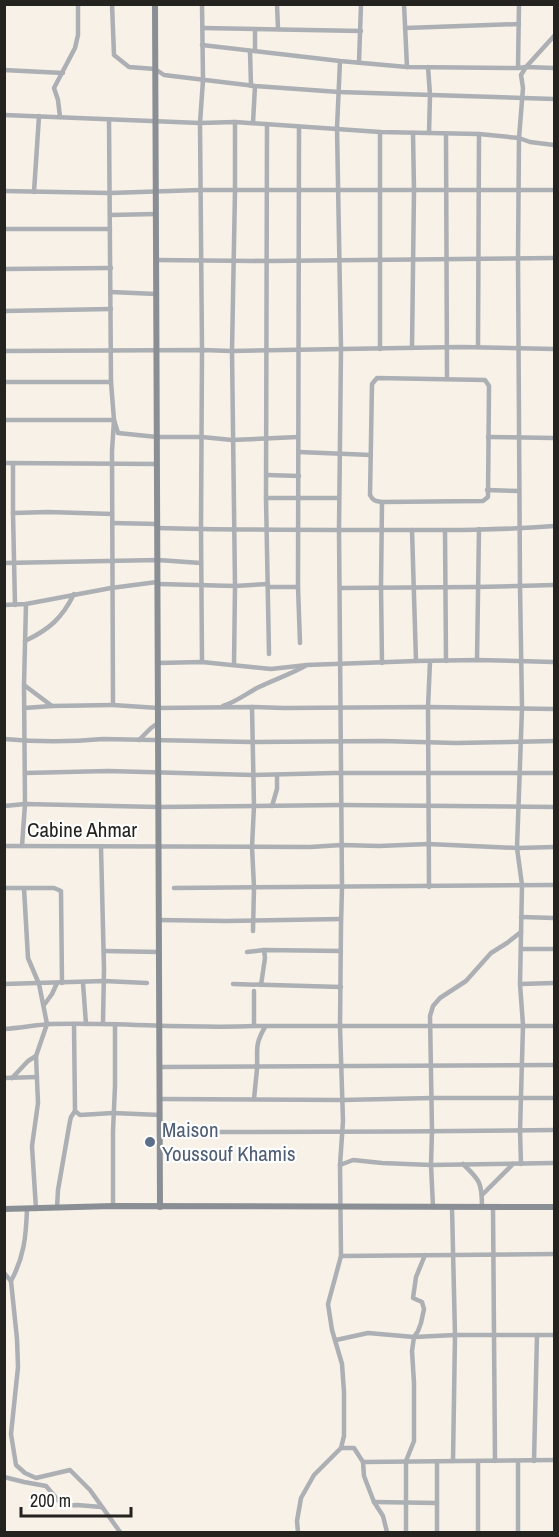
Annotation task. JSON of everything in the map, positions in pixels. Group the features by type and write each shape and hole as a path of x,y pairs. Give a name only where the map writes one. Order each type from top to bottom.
{"street":[{"path":"60,117 54,88 77,42 78,4"},
{"path":"112,4 114,56 129,67 155,69 164,75 253,86 339,92 555,99"},
{"path":"155,4 160,1207"},
{"path":"202,4 203,80 200,123 202,662"},
{"path":"277,4 278,29"},
{"path":"359,62 361,4"},
{"path":"404,4 407,67"},
{"path":"518,68 519,4"},
{"path":"405,28 519,24"},
{"path":"203,28 361,31"},
{"path":"253,123 255,30"},
{"path":"521,1164 522,885 518,848 522,708 519,491 519,138 523,88 521,75 526,66 555,36"},
{"path":"202,45 407,67 518,68 526,66 555,68"},
{"path":"340,61 337,129 341,348 339,498 341,925"},
{"path":"428,67 429,133"},
{"path":"4,70 63,73"},
{"path":"4,115 156,122 235,122 380,132 479,134 555,145"},
{"path":"34,192 39,116"},
{"path":"109,120 111,382 114,420 111,588 113,705"},
{"path":"234,665 232,351 236,190 235,122"},
{"path":"267,124 266,350 269,654"},
{"path":"299,127 298,587 300,643"},
{"path":"380,132 380,349"},
{"path":"412,348 413,133"},
{"path":"446,134 447,379"},
{"path":"478,347 479,134"},
{"path":"4,191 110,193 338,189 555,190"},
{"path":"110,215 156,214"},
{"path":"4,229 110,229"},
{"path":"156,260 555,258"},
{"path":"4,269 111,268"},
{"path":"111,292 156,294"},
{"path":"4,311 111,309"},
{"path":"4,351 232,351 446,347 555,349"},
{"path":"377,378 485,380 489,386 488,437 488,496 483,501 382,502 375,501 370,495 372,384 377,378"},
{"path":"4,382 111,382"},
{"path":"4,420 114,420"},
{"path":"114,420 118,433 157,437 232,440 298,437"},
{"path":"488,437 555,438"},
{"path":"299,452 371,454"},
{"path":"4,463 157,464"},
{"path":"13,464 15,605"},
{"path":"267,475 299,476"},
{"path":"488,490 519,491"},
{"path":"267,498 339,498"},
{"path":"382,502 382,663"},
{"path":"13,513 112,514"},
{"path":"112,523 201,529 298,531 520,529 555,526"},
{"path":"477,660 479,529"},
{"path":"412,530 416,661"},
{"path":"445,530 446,661"},
{"path":"4,563 158,561 201,563"},
{"path":"4,605 26,604 111,588 157,583 298,587"},
{"path":"340,588 555,585"},
{"path":"26,641 50,627 63,614 74,594"},
{"path":"22,846 25,804 26,604"},
{"path":"158,663 202,662 271,669 307,665 416,661 555,662"},
{"path":"429,887 430,662"},
{"path":"217,708 234,702 257,688 307,665"},
{"path":"24,685 52,706"},
{"path":"24,708 113,705 158,708 252,706 555,709"},
{"path":"252,706 253,931"},
{"path":"139,740 158,723"},
{"path":"4,739 24,741 103,739 429,743 555,741"},
{"path":"25,773 108,771 253,775 555,773"},
{"path":"272,806 277,789 277,775"},
{"path":"4,806 25,804 159,807 341,805 555,807"},
{"name":"Cabine Ahmar","path":"4,846 310,847 342,844 379,846 428,844 518,848 555,847"},
{"path":"101,847 104,951 103,1023"},
{"path":"174,888 555,885"},
{"path":"298,1533 297,1521 301,1498 314,1475 341,1448 345,1436 342,1364 328,1304 341,1256 342,887"},
{"path":"4,888 54,888 61,891 59,983 44,1005"},
{"path":"24,888 28,958 39,984 47,1024 36,1056 38,1103 32,1146 36,1209"},
{"path":"521,917 555,918"},
{"path":"159,920 341,919"},
{"path":"433,1207 431,1011 440,998 466,981 491,953 521,932"},
{"path":"521,949 555,949"},
{"path":"247,952 264,950 341,951"},
{"path":"261,985 264,950"},
{"path":"104,951 159,952"},
{"path":"4,984 104,981 147,983"},
{"path":"83,982 86,1024"},
{"path":"520,984 555,983"},
{"path":"233,984 340,987"},
{"path":"254,991 254,1026"},
{"path":"4,1029 47,1024 103,1023 215,1028 555,1026"},
{"path":"57,1209 66,1140 71,1117 75,1111 74,1024"},
{"path":"113,1206 115,1024"},
{"path":"254,1099 256,1051 265,1027"},
{"path":"12,1077 36,1056"},
{"path":"159,1067 555,1065"},
{"path":"4,1078 37,1077"},
{"path":"160,1099 342,1101 555,1098"},
{"path":"75,1111 80,1115 113,1113 160,1115"},
{"path":"160,1132 342,1133 555,1130"},
{"path":"340,1165 353,1160 431,1165 555,1163"},
{"path":"463,1164 477,1177 482,1195 482,1207"},
{"path":"482,1195 513,1164"},
{"path":"4,1209 113,1206 555,1207"},
{"path":"452,1207 455,1335 453,1461"},
{"path":"493,1207 495,1461"},
{"path":"27,1209 25,1244 18,1268 11,1281 18,1366 11,1434 16,1465 25,1473 36,1478 70,1470 90,1490 120,1533"},
{"path":"341,1256 555,1254"},
{"path":"406,1533 406,1461 414,1441 412,1351 414,1336 421,1323 424,1309 422,1302 413,1298 416,1277 425,1255"},
{"path":"4,1273 11,1281"},
{"path":"336,1340 368,1333 414,1336 555,1335"},
{"path":"534,1461 537,1335"},
{"path":"341,1448 354,1448 363,1462 364,1476 374,1502 383,1516 387,1533"},
{"path":"363,1462 555,1460"},
{"path":"436,1461 436,1533"},
{"path":"478,1461 478,1533"},
{"path":"518,1461 518,1533"},
{"path":"4,1477 46,1486 63,1506 101,1508"},
{"path":"374,1502 436,1503"}],"place":[{"name":"Maison Youssouf Khamis","path":"150,1142"}]}
